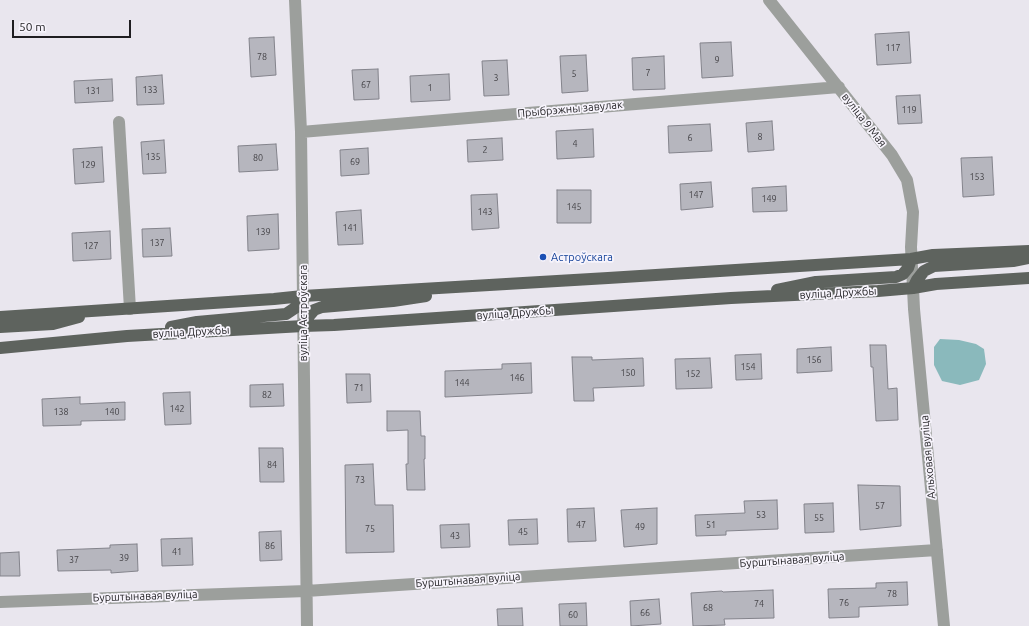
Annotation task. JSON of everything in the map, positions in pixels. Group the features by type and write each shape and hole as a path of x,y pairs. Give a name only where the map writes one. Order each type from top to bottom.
{"main road":[{"path":"0,317 303,296 911,259 933,255 1029,251"},
{"path":"913,288 924,271 934,266 1013,261 1029,258"},
{"path":"731,298 816,282 896,278 908,268 911,259"},
{"name":"вуліца Дружбы","path":"0,348 127,336 357,324 731,298 878,292 936,284 1029,278"},
{"path":"303,326 314,310 322,307 393,301 483,286"},
{"path":"127,336 197,322 286,314 298,306 303,296"},
{"path":"0,327 53,324 111,310"}],"street":[{"name":"вуліца Астроўскага","path":"295,0 301,132 307,626"},
{"name":"вуліца 9 Мая","path":"769,0 892,155 907,180 913,212 911,259 913,288"},
{"name":"Прыбрэжны завулак","path":"301,132 838,87"},
{"path":"119,122 130,309"},
{"name":"Альховая вуліца","path":"913,288 944,626"},
{"name":"Бурштынавая вуліца","path":"0,602 306,591 937,550"}],"water":[{"path":"940,339 959,340 976,344 984,349 986,364 979,380 960,385 942,381 934,365 934,347"}],"building":[{"path":"909,32 911,63 877,65 875,34"},
{"path":"274,37 276,75 251,77 249,38"},
{"path":"731,42 733,76 702,78 700,43"},
{"path":"586,55 588,91 562,93 560,56"},
{"path":"664,56 665,89 633,90 632,58"},
{"path":"507,60 509,95 484,96 482,61"},
{"path":"378,69 379,99 354,100 352,70"},
{"path":"449,74 450,100 411,102 410,76"},
{"path":"162,75 164,104 137,105 136,77"},
{"path":"112,79 113,101 75,103 74,81"},
{"path":"920,95 922,123 898,124 896,96"},
{"path":"772,121 774,150 748,152 746,123"},
{"path":"710,124 712,151 669,153 668,126"},
{"path":"593,129 594,157 557,159 556,131"},
{"path":"502,138 503,160 468,162 467,140"},
{"path":"164,140 166,173 143,174 141,142"},
{"path":"276,144 278,170 239,172 238,146"},
{"path":"102,147 104,182 75,184 73,149"},
{"path":"368,148 369,174 341,176 340,150"},
{"path":"992,157 994,195 963,197 961,158"},
{"path":"711,182 713,207 681,210 680,184"},
{"path":"786,186 787,211 753,212 752,188"},
{"path":"557,190 591,190 591,223 557,223"},
{"path":"497,194 499,228 472,230 471,195"},
{"path":"361,210 363,244 338,245 336,212"},
{"path":"278,214 279,249 248,251 247,216"},
{"path":"170,228 172,256 143,257 142,229"},
{"path":"110,231 111,259 73,261 72,233"},
{"path":"870,345 886,345 888,389 897,388 898,420 876,421 873,367 871,367"},
{"path":"831,347 832,371 797,373 797,349"},
{"path":"761,354 762,379 736,380 735,355"},
{"path":"572,357 592,357 592,360 643,358 644,386 593,388 594,401 574,401"},
{"path":"710,358 712,388 676,389 675,359"},
{"path":"531,363 532,393 445,397 445,371 502,369 502,364"},
{"path":"346,374 370,374 371,402 347,403"},
{"path":"283,384 284,406 250,407 250,385"},
{"path":"190,392 191,424 165,425 163,393"},
{"path":"80,397 80,404 125,402 125,420 81,421 81,425 43,426 42,399"},
{"path":"387,411 420,411 421,436 425,436 425,490 407,490 406,464 408,464 408,430 387,431"},
{"path":"259,448 283,448 284,482 260,482"},
{"path":"373,464 375,505 393,505 394,552 346,553 345,465"},
{"path":"858,485 900,486 901,526 860,530"},
{"path":"777,500 778,529 726,531 726,535 696,536 695,515 745,513 744,501"},
{"path":"833,503 834,532 805,533 804,504"},
{"path":"594,508 596,541 568,542 567,509"},
{"path":"657,508 657,544 624,547 621,510"},
{"path":"537,519 538,544 509,545 508,520"},
{"path":"469,524 470,547 441,548 440,525"},
{"path":"281,531 282,560 260,561 259,532"},
{"path":"192,538 193,565 162,566 161,539"},
{"path":"137,544 138,571 111,573 111,570 58,571 57,550 110,548 110,545"},
{"path":"19,552 20,576 0,576 0,553"},
{"path":"907,582 908,605 859,607 859,617 829,618 828,589 876,588 876,583"},
{"path":"773,590 774,618 724,619 725,625 693,626 691,593"},
{"path":"659,599 661,624 631,626 630,601"},
{"path":"586,603 587,626 560,626 559,604"},
{"path":"522,608 523,626 498,626 497,609"}],"place":[{"name":"Астроўскага","path":"543,257"}]}
